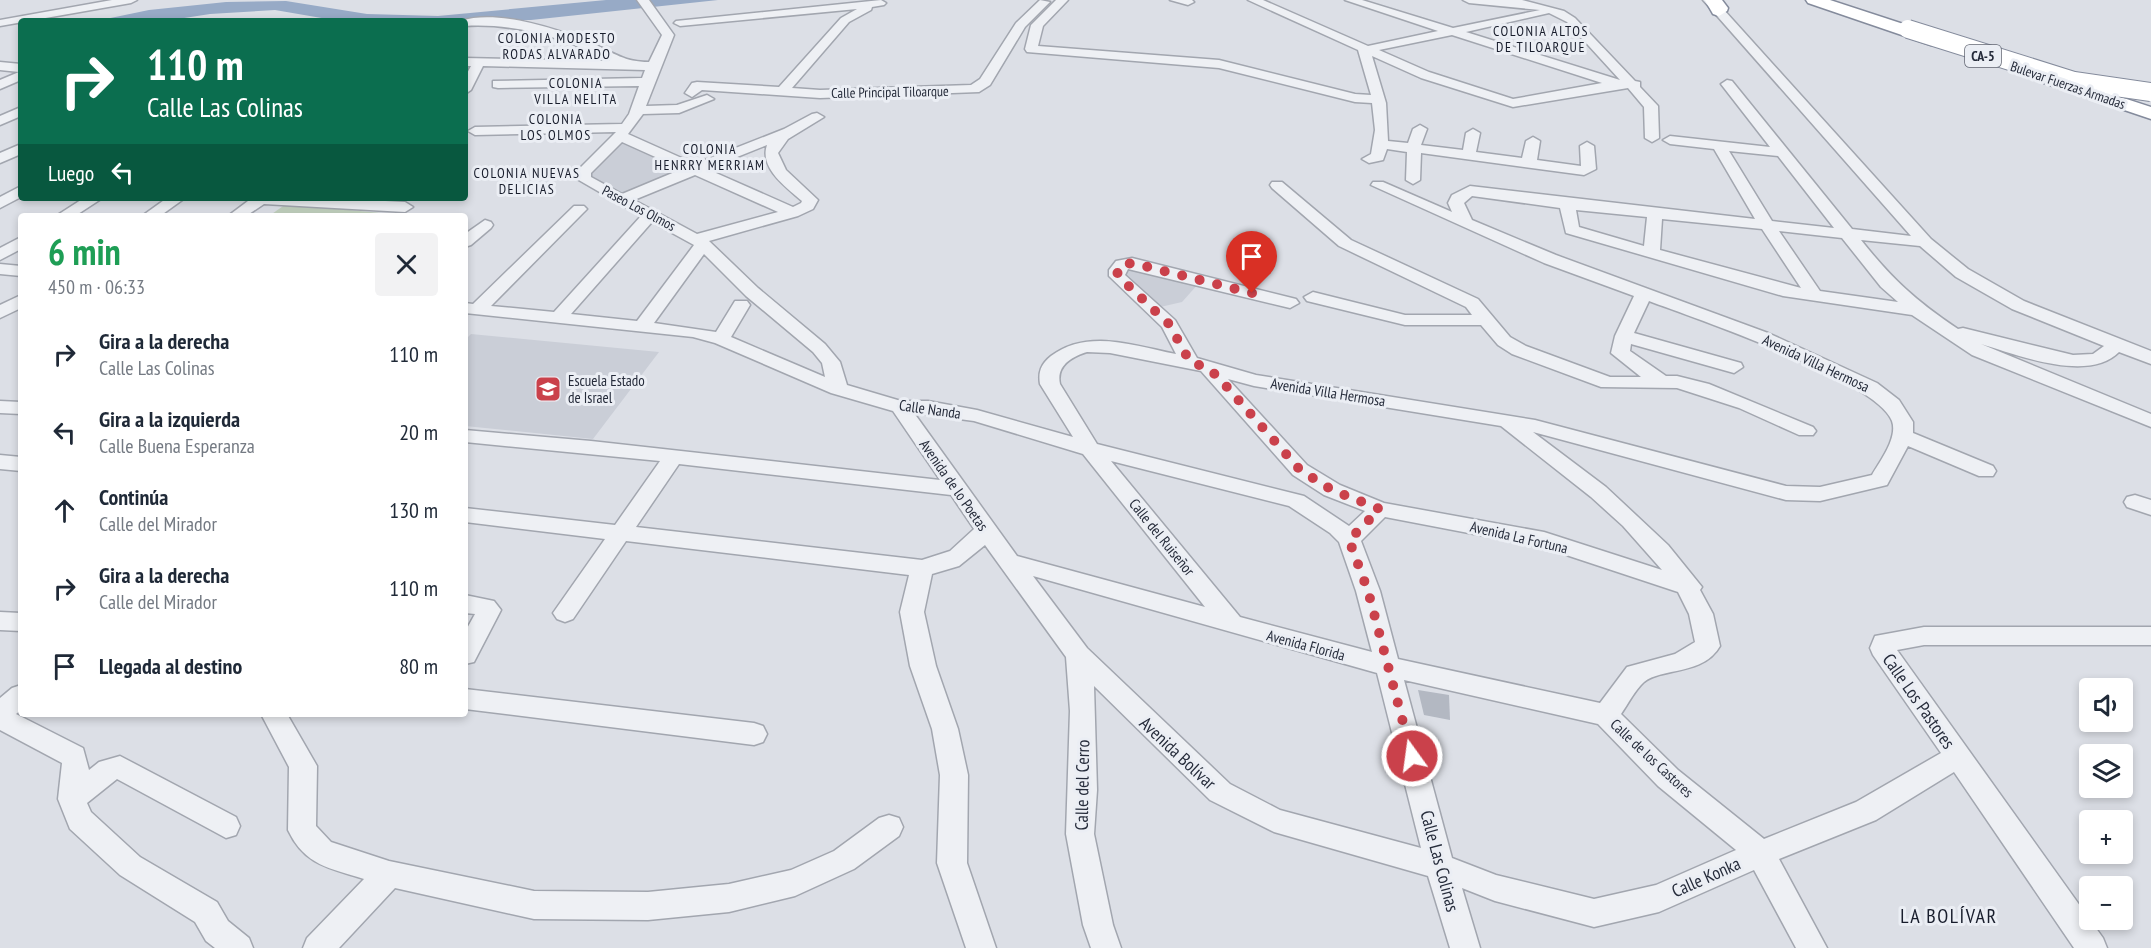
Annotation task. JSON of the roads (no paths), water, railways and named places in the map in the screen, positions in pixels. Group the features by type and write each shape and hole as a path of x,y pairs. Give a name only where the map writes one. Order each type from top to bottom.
{"highway":[{"name":"Bulevar Fuerzas Armadas","path":"1814,0 1901,27 2151,114"},
{"name":"Bulevar Fuerzas Armadas","path":"1833,0 2151,104"},
{"path":"1901,27 2074,81 2151,92"},
{"path":"2011,57 2087,76 2151,86"}],"street":[{"path":"0,11 28,10 89,0"},
{"path":"28,18 131,0"},
{"name":"Paseo Los Olmos","path":"643,0 665,30 668,39 653,66 637,110 623,132 591,162 584,174 584,179 700,242 752,292 819,348 831,362 838,389"},
{"name":"Calle Principal Tiloarque","path":"692,93 697,86 841,94 974,89 985,82 1020,24 1047,0"},
{"path":"1062,0 1037,25 1031,49 1033,51 1220,64 1355,98 1378,100"},
{"path":"1176,0 1188,2"},
{"path":"1254,0 1425,75 1506,102 1618,84 1635,85"},
{"path":"1351,0 1618,84"},
{"path":"1469,0 1556,10 1571,20 1635,85 1651,106 1652,138"},
{"path":"783,91 845,20 884,2"},
{"path":"680,23 884,2"},
{"path":"1714,4 1925,242 1962,273 2018,305 2151,358"},
{"path":"1364,50 1556,10"},
{"path":"0,23 18,20"},
{"path":"468,23 491,21 552,33 593,47 626,65"},
{"path":"1364,50 1378,100 1382,144 1378,157 1369,159"},
{"path":"471,63 653,66"},
{"path":"0,66 18,68"},
{"path":"0,85 18,76"},
{"path":"498,84 647,82"},
{"path":"1727,84 1785,153 1887,283 1917,310 1979,351 2151,421"},
{"path":"637,110 679,109 706,99"},
{"path":"0,121 18,112"},
{"path":"623,199 818,117"},
{"path":"1413,180 1414,146 1420,129"},
{"path":"474,131 623,132 694,170 793,213"},
{"path":"643,325 700,242 793,213 811,203 773,165 771,149 775,140 783,133"},
{"path":"1469,154 1473,133"},
{"path":"1670,140 1785,153"},
{"path":"1530,162 1533,141"},
{"path":"1382,144 1414,146 1588,171 1587,146"},
{"path":"1719,146 1766,224 1815,296"},
{"path":"1277,185 1345,243 1472,303 1504,341 1519,350 1608,383 1677,382 1702,388 1746,404 1806,431"},
{"name":"Avenida Villa Hermosa","path":"1090,449 1050,384 1048,374 1052,365 1070,351 1086,346 1110,347 1199,365 1254,380 1535,426 1786,493 1820,495 1880,480 1904,436 1902,422 1893,404 1870,387 1762,337 1644,294 1465,223 1378,185"},
{"path":"1465,223 1455,203 1465,191 1925,242"},
{"path":"0,203 18,193"},
{"path":"69,213 90,201"},
{"path":"154,213 172,201"},
{"path":"241,213 259,201"},
{"path":"298,201 405,207"},
{"path":"1567,204 1572,230 1575,232 1652,251 1750,283 1815,296 1917,310"},
{"path":"471,309 579,209"},
{"path":"1652,251 1655,213"},
{"path":"560,317 651,214"},
{"path":"468,239 484,225"},
{"path":"0,255 18,244"},
{"name":"Avenida La Fortuna","path":"1290,303 1132,263 1122,265 1117,270 1118,276 1169,324 1199,365 1300,470 1332,490 1380,509 1544,540 1690,587"},
{"path":"0,269 18,271"},
{"path":"1644,294 1624,336 1620,353 1661,382"},
{"path":"1313,297 1405,320 1487,320"},
{"path":"0,313 18,302"},
{"path":"721,339 741,305"},
{"name":"Calle Nanda","path":"471,309 643,325 721,339 838,389 900,407 928,407 977,416 1090,449 1296,501 1338,528 1349,540"},
{"path":"1942,327 2042,354 2075,360 2098,359 2116,344"},
{"path":"1624,336 1734,367"},
{"path":"0,407 18,408"},
{"name":"Avenida de lo Poetas","path":"900,407 1010,562"},
{"name":"Calle de los Castores","path":"1503,420 1598,492 1652,544 1690,587 1707,627 1708,645 1683,661 1636,674 1606,715 1668,778 1760,853 1812,948"},
{"path":"468,436 674,456 958,489"},
{"path":"1904,436 1986,471"},
{"name":"Calle del Ruiseñor","path":"1090,449 1233,625"},
{"path":"565,613 674,456"},
{"path":"0,462 18,464"},
{"path":"1349,540 1380,509"},
{"path":"468,514 618,534 922,568 942,566 956,560 986,530"},
{"name":"Calle Las Colinas","path":"1349,540 1368,591 1390,668 1440,866 1465,948"},
{"name":"Avenida Florida","path":"1010,562 1390,668 1606,715"},
{"name":"Avenida Bolívar","path":"1010,562 1078,655 1155,732 1220,792 1274,820 1440,866"},
{"path":"922,568 912,612 923,666 945,729 954,775 952,863 981,948"},
{"path":"468,604 486,607 489,610 468,649"},
{"path":"0,621 18,622"},
{"name":"Calle Los Pastores","path":"2092,948 1882,648 1884,643 1924,636 2151,636"},
{"name":"Calle del Cerro","path":"1078,655 1083,711 1083,789 1080,834 1098,925 1106,948"},
{"path":"0,713 18,698"},
{"path":"468,699 754,734"},
{"path":"276,717 303,766 302,830 321,852 389,874 534,905 648,906 729,898 795,884 844,860 889,827"},
{"path":"0,718 73,756 76,765 72,799 80,820 130,866 206,912 224,942"},
{"name":"Calle Konka","path":"1440,866 1495,888 1594,913 1659,898 1760,853 1866,811 1958,756"},
{"path":"72,799 109,770 120,767 226,826"},
{"path":"318,948 389,874"}],"water":[{"path":"606,0 718,0 531,20 322,18 275,10 184,18 110,18 149,10 226,2 286,1 367,14 438,16"}],"place":[{"name":"Escuela Estado de Israel","path":"548,389"}],"district":[{"name":"COLONIA ALTOS DE TILOARQUE","path":"1541,40"},
{"name":"COLONIA MODESTO RODAS ALVARADO","path":"557,46"},
{"name":"COLONIA VILLA NELITA","path":"576,92"},
{"name":"COLONIA LOS OLMOS","path":"556,128"},
{"name":"COLONIA HENRRY MERRIAM","path":"710,158"},
{"name":"COLONIA NUEVAS DELICIAS","path":"527,182"},
{"name":"LA BOLÍVAR","path":"1949,916"}]}
